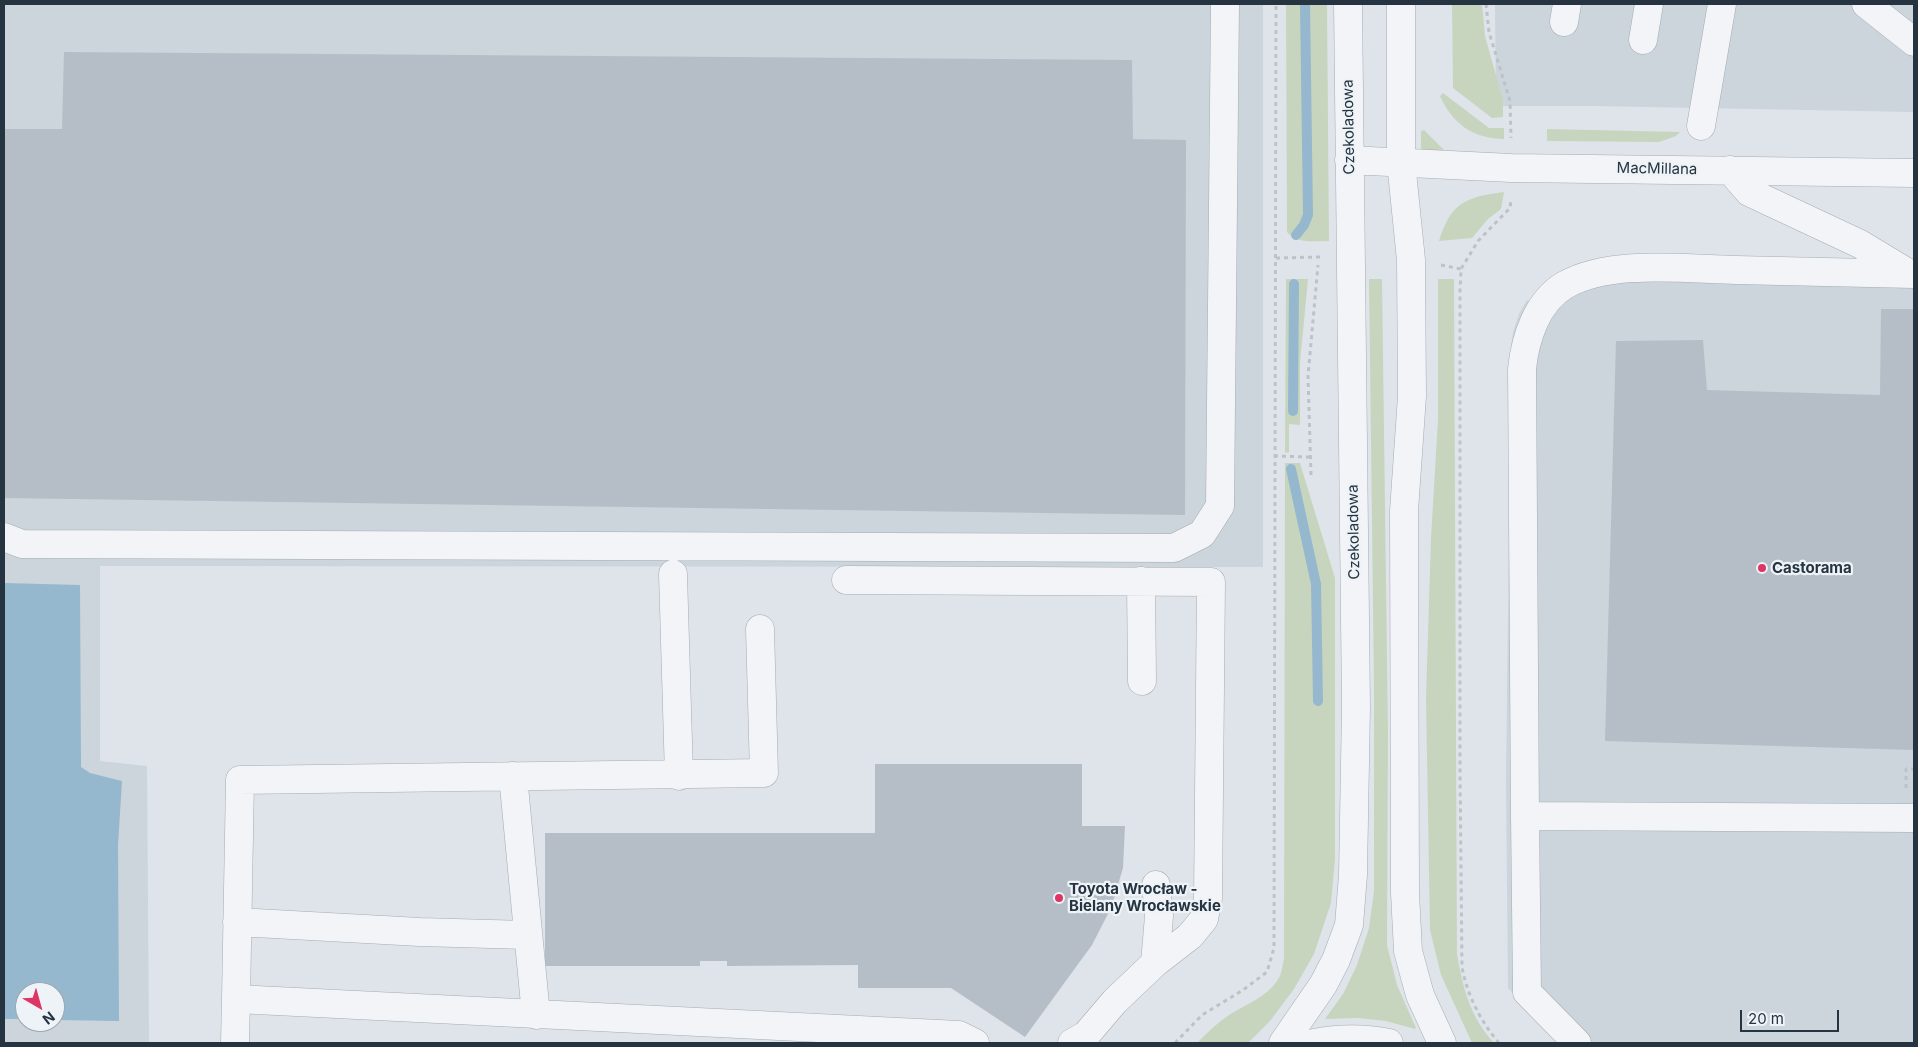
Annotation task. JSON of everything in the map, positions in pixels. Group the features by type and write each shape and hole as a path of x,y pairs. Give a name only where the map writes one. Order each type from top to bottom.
{"street":[{"path":"4,537 22,544 1174,548 1202,534 1220,506 1224,4"},
{"name":"Czekoladowa","path":"1283,1043 1318,992 1336,960 1349,925 1352,899 1356,706 1348,4"},
{"path":"1401,4 1401,162 1411,260 1412,386 1404,510 1405,893 1408,951 1420,995 1442,1043"},
{"path":"1643,40 1650,4"},
{"path":"1701,126 1722,4"},
{"path":"1866,4 1914,42"},
{"name":"MacMillana","path":"1349,160 1512,168 1914,173"},
{"path":"1730,170 1749,192 1860,244 1912,274"},
{"path":"1577,1043 1527,992 1522,369 1527,336 1541,309 1564,285 1603,270 1652,268 1912,274"},
{"path":"673,574 679,776"},
{"path":"846,580 1141,580 1211,582 1208,898 1204,919 1190,936 1155,963 1115,1001 1086,1035 1072,1043"},
{"path":"1141,580 1142,681"},
{"path":"235,1043 240,780 513,776 679,776 764,773 760,629"},
{"path":"513,776 536,1015"},
{"path":"1525,816 1914,818"},
{"path":"1155,963 1159,916 1156,885"},
{"path":"237,922 420,932 527,935"},
{"path":"236,999 959,1035 975,1043"},
{"path":"1314,1043 1336,1039 1370,1039 1390,1043"}],"path":[{"path":"1175,1043 1202,1016 1267,972 1274,948 1276,4"},
{"path":"1486,4 1489,32 1510,101 1511,140"},
{"path":"1499,1043 1488,1030 1477,1010 1464,979 1462,967 1460,292 1461,269 1478,242 1510,208 1511,191"},
{"path":"1311,475 1308,376 1318,257"},
{"path":"1274,456 1310,457"}],"shaded area":[{"path":"4,4 1263,4 1263,567 100,566 100,761 147,766 149,1043 4,1043"},
{"path":"1495,4 1914,4 1914,112 1496,106"},
{"path":"1621,256 1914,258 1914,1043 1559,1043 1508,988 1506,782 1511,348 1513,332 1519,314 1527,300 1533,303 1557,275 1574,265 1591,260"}],"green space":[{"path":"1286,4 1327,4 1329,241 1301,240 1287,232"},
{"path":"1452,4 1482,4 1485,36 1503,100 1503,117 1492,118 1453,88"},
{"path":"1443,93 1489,128 1504,128 1504,139 1483,136 1465,128 1445,106 1440,96"},
{"path":"1547,129 1680,132 1676,136 1659,142 1547,141"},
{"path":"1424,130 1445,151 1458,157 1421,155 1421,131"},
{"path":"1504,192 1501,209 1488,219 1472,238 1439,241 1449,218 1462,204 1480,196"},
{"path":"1286,279 1308,279 1300,363 1300,425 1289,424 1289,452 1285,453"},
{"path":"1369,279 1382,279 1388,733 1387,945 1397,985 1415,1029 1386,1021 1358,1018 1325,1019 1343,994 1357,965 1369,928 1374,891 1374,688"},
{"path":"1438,279 1454,279 1457,954 1462,979 1473,1012 1494,1043 1472,1043 1441,975 1430,930 1426,698 1431,538 1438,419"},
{"path":"1285,463 1300,463 1335,578 1335,859 1331,903 1314,954 1294,989 1270,1021 1248,1043 1197,1043 1229,1015 1267,992 1280,976 1284,959"}],"water":[{"path":"4,583 80,585 81,767 90,773 122,781 118,845 119,1021 65,1020 65,982 15,982 15,1019 4,1019"}],"building":[{"path":"64,52 1132,60 1133,139 1186,140 1185,515 4,498 4,129 62,129"},
{"name":"Castorama","path":"1881,309 1914,309 1914,750 1605,741 1616,341 1703,340 1707,390 1880,395"},
{"path":"875,764 1082,764 1082,826 1125,826 1123,868 1111,908 1092,945 1025,1037 951,988 858,988 858,965 727,966 727,961 700,961 700,966 545,966 545,833 875,833"}],"waterway":[{"path":"1296,235 1304,225 1308,215 1305,4"},
{"path":"1293,411 1294,284"},
{"path":"1291,469 1316,584 1318,701"}],"place":[{"name":"Castorama","path":"1762,568"},
{"name":"Toyota Wrocław - Bielany Wrocławskie","path":"1059,898"}]}
